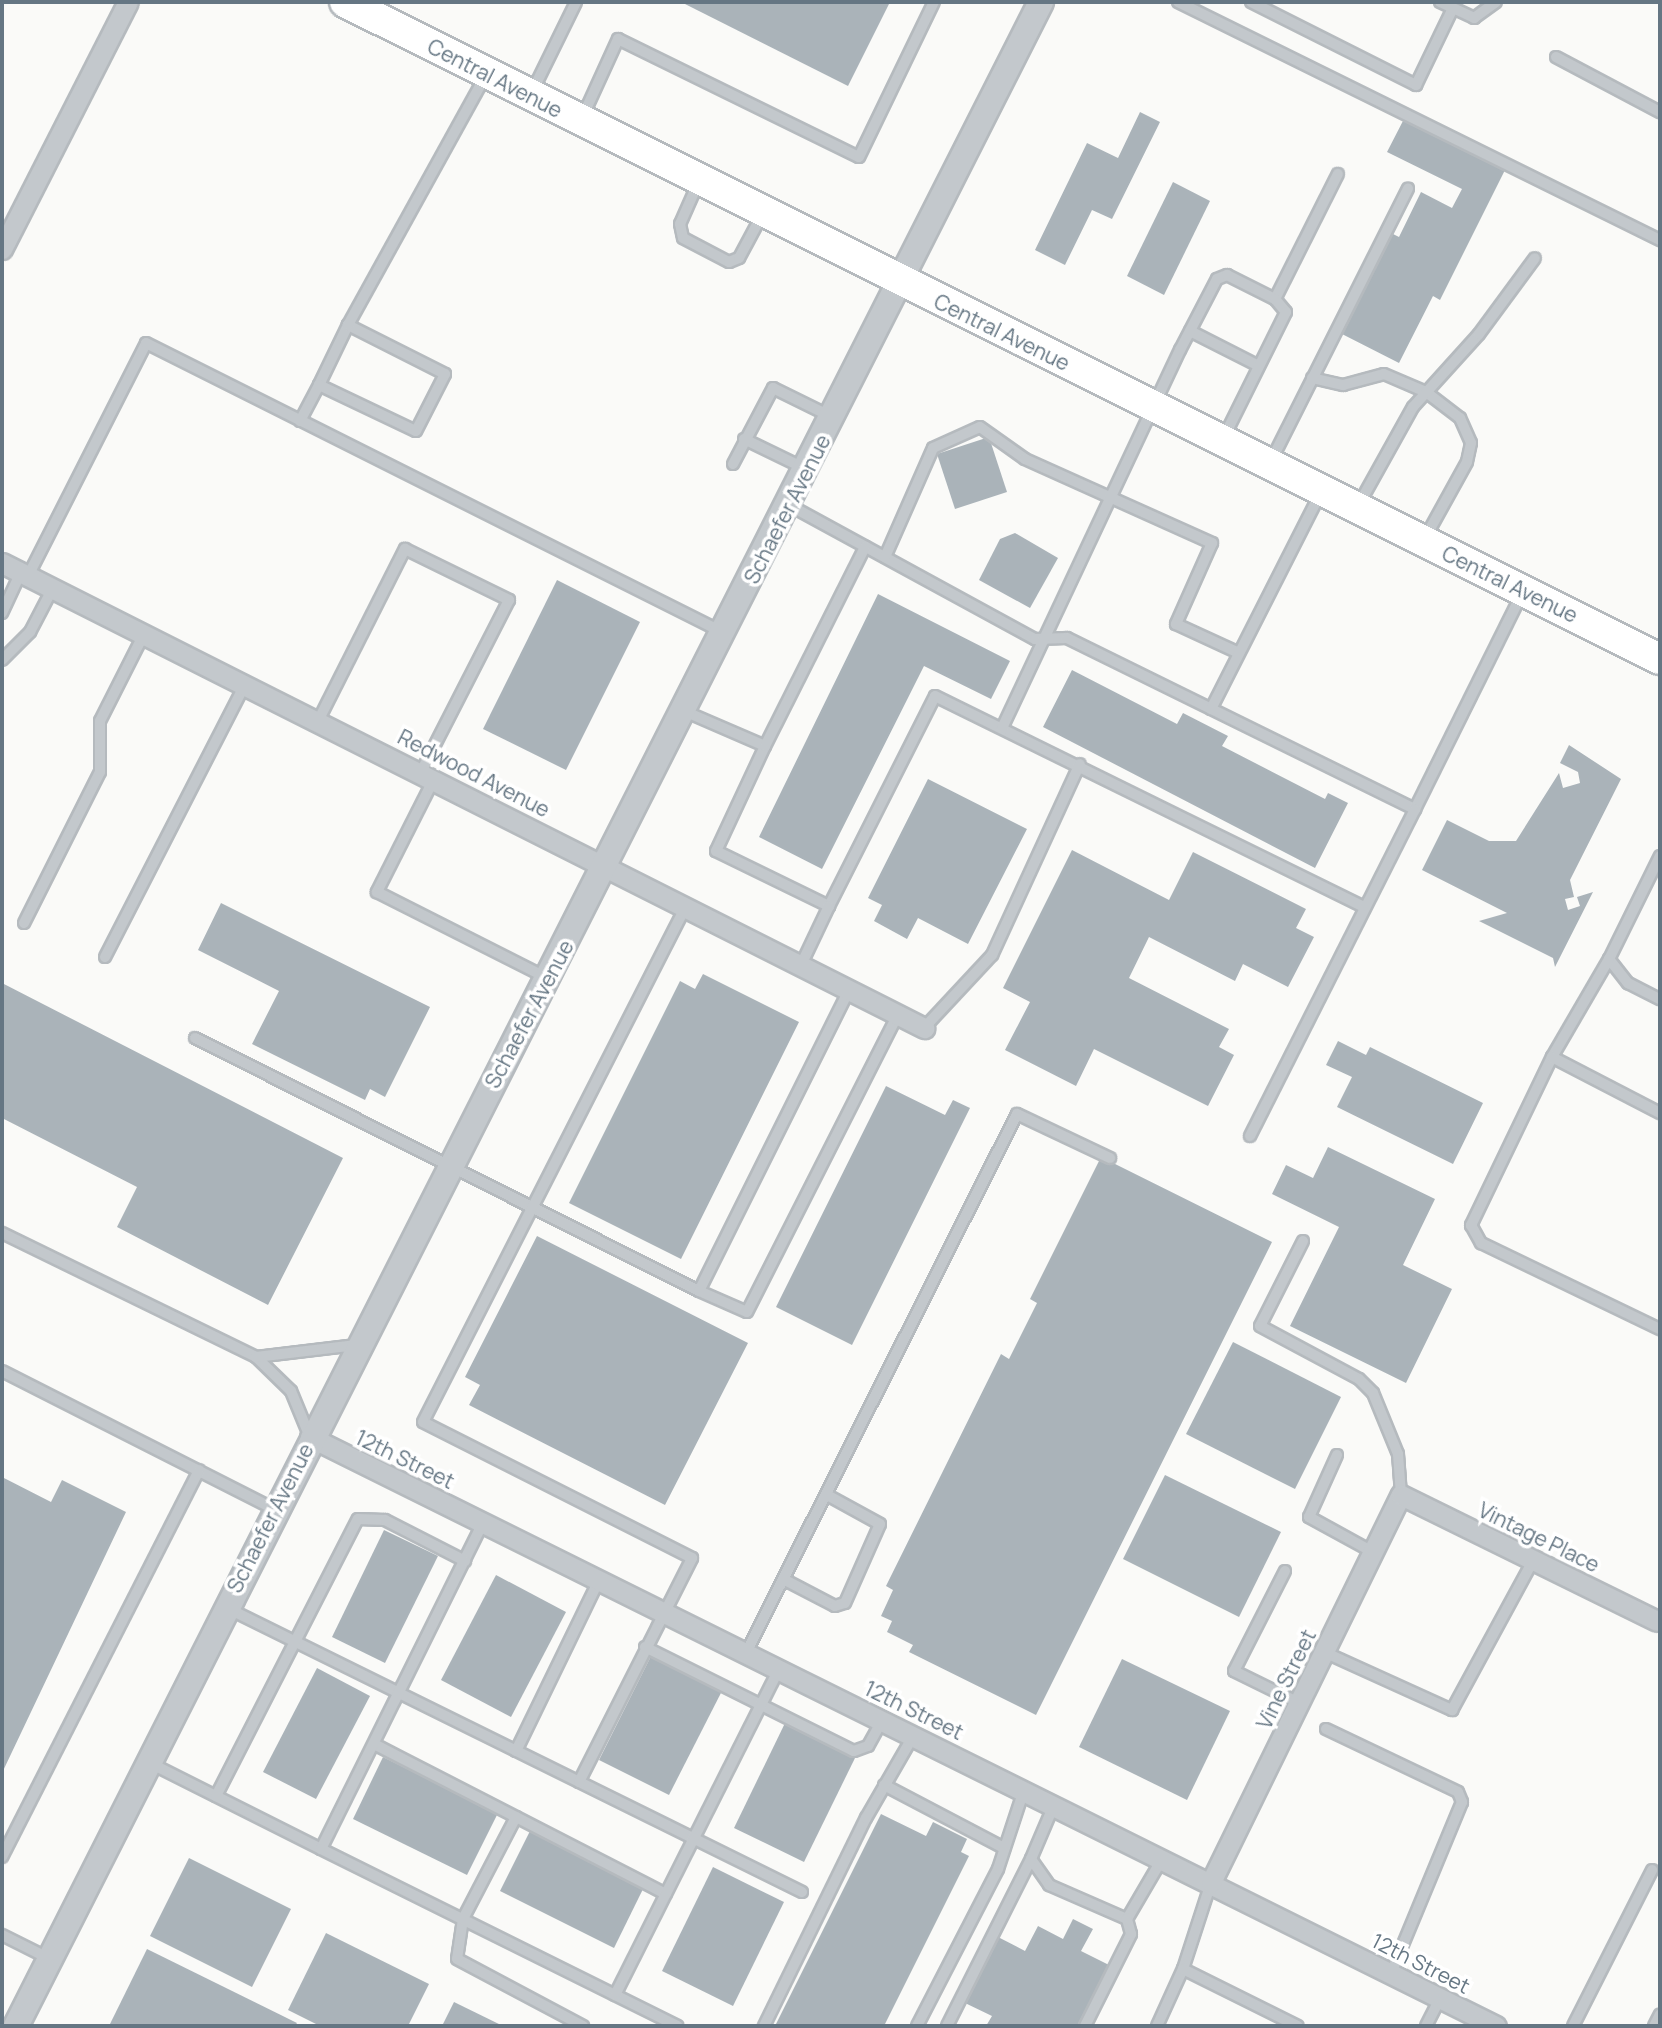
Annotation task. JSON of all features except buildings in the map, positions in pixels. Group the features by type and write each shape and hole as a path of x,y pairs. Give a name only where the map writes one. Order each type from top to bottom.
{"main road":[{"name":"Central Avenue","path":"345,2 1660,659"}],"street":[{"path":"2,249 128,2"},
{"name":"Schaefer Avenue","path":"12,2023 50,1959 356,1345 606,865 1041,2"},
{"name":"Redwood Avenue","path":"2,563 606,865 924,1028"},
{"name":"12th Street","path":"310,1437 1211,1882 1492,2025"},
{"name":"Vine Street","path":"1211,1882 1401,1495"},
{"name":"Vintage Place","path":"1401,1495 1657,1621"}],"lane":[{"path":"530,95 576,2"},
{"path":"581,121 618,39 859,157 934,2"},
{"path":"1178,2 1660,240"},
{"path":"1251,2 1416,85 1453,8"},
{"path":"1440,2 1474,18 1496,2"},
{"path":"1556,57 1660,112"},
{"path":"300,421 348,325 487,74"},
{"path":"1275,299 1338,174"},
{"path":"700,180 680,224 683,239 729,262 739,258 764,213"},
{"path":"1269,464 1408,189"},
{"path":"1357,508 1426,392 1535,258"},
{"path":"1002,728 1190,331 1217,279 1227,275 1275,299 1286,312 1222,441"},
{"path":"319,385 416,431 445,374 348,325"},
{"path":"1190,331 1259,366"},
{"path":"2,613 146,343 724,633"},
{"path":"1312,378 1343,386 1384,374 1426,392 1460,418 1471,443 1467,463 1423,541"},
{"path":"733,464 773,388 833,418"},
{"path":"885,557 933,448 980,427 1026,459 1114,495 1212,543 1176,624 1239,653"},
{"path":"744,439 807,470"},
{"path":"1211,709 1322,490"},
{"path":"789,505 1043,638 1067,638 1416,809"},
{"path":"829,906 716,850 865,547"},
{"path":"318,721 404,548 509,600 427,776 377,892 547,978"},
{"path":"2,660 30,632 53,588"},
{"path":"1250,1136 1524,591"},
{"path":"24,923 100,772 100,721 144,634"},
{"path":"105,957 246,685"},
{"path":"801,965 935,696 1080,764 1363,907"},
{"path":"684,711 765,746"},
{"path":"924,1028 992,956 1080,764"},
{"path":"1660,856 1609,959 1552,1058 1471,1225 1481,1242 1660,1329"},
{"path":"579,1782 662,1611 692,1558 423,1422 528,1209 686,906"},
{"path":"1609,959 1628,983 1660,999"},
{"path":"699,1292 849,990"},
{"path":"195,1038 528,1209 699,1292 747,1312 898,1015"},
{"path":"1552,1058 1660,1114"},
{"path":"746,1653 829,1496 1017,1114 1110,1158"},
{"path":"2,1233 256,1357 291,1391 310,1437"},
{"path":"1303,1241 1260,1326 1359,1379 1373,1393 1398,1454 1401,1495"},
{"path":"256,1357 356,1345"},
{"path":"2,1371 274,1509"},
{"path":"1337,1455 1309,1517 1373,1552"},
{"path":"2,1857 199,1471"},
{"path":"785,1580 835,1606 845,1603 880,1524 829,1496"},
{"path":"216,1796 358,1518 385,1520 465,1561"},
{"path":"321,1849 484,1523"},
{"path":"1324,1652 1452,1710 1535,1559"},
{"path":"1285,1571 1234,1671 1299,1703"},
{"path":"516,1751 599,1580"},
{"path":"225,1607 802,1892"},
{"path":"645,1647 854,1751 868,1746 883,1720"},
{"path":"615,1995 779,1669"},
{"path":"1326,1729 1458,1793 1462,1802 1391,1973"},
{"path":"764,2026 884,1785 914,1735"},
{"path":"374,1744 666,1894"},
{"path":"148,1762 678,2026"},
{"path":"884,1785 1004,1848"},
{"path":"916,2026 1004,1848 1024,1790"},
{"path":"947,2026 1031,1859 1054,1805"},
{"path":"516,1817 463,1919 457,1959 583,2026"},
{"path":"1085,2026 1131,1934 1128,1919 1162,1858"},
{"path":"1031,1859 1049,1885 1128,1919"},
{"path":"1573,2026 1653,1870"},
{"path":"1159,2026 1183,1969 1211,1882"},
{"path":"2,1935 50,1959"},
{"path":"1183,1969 1298,2026"},
{"path":"1426,2026 1440,1998"},
{"path":"1654,2026 1660,2014"}]}
